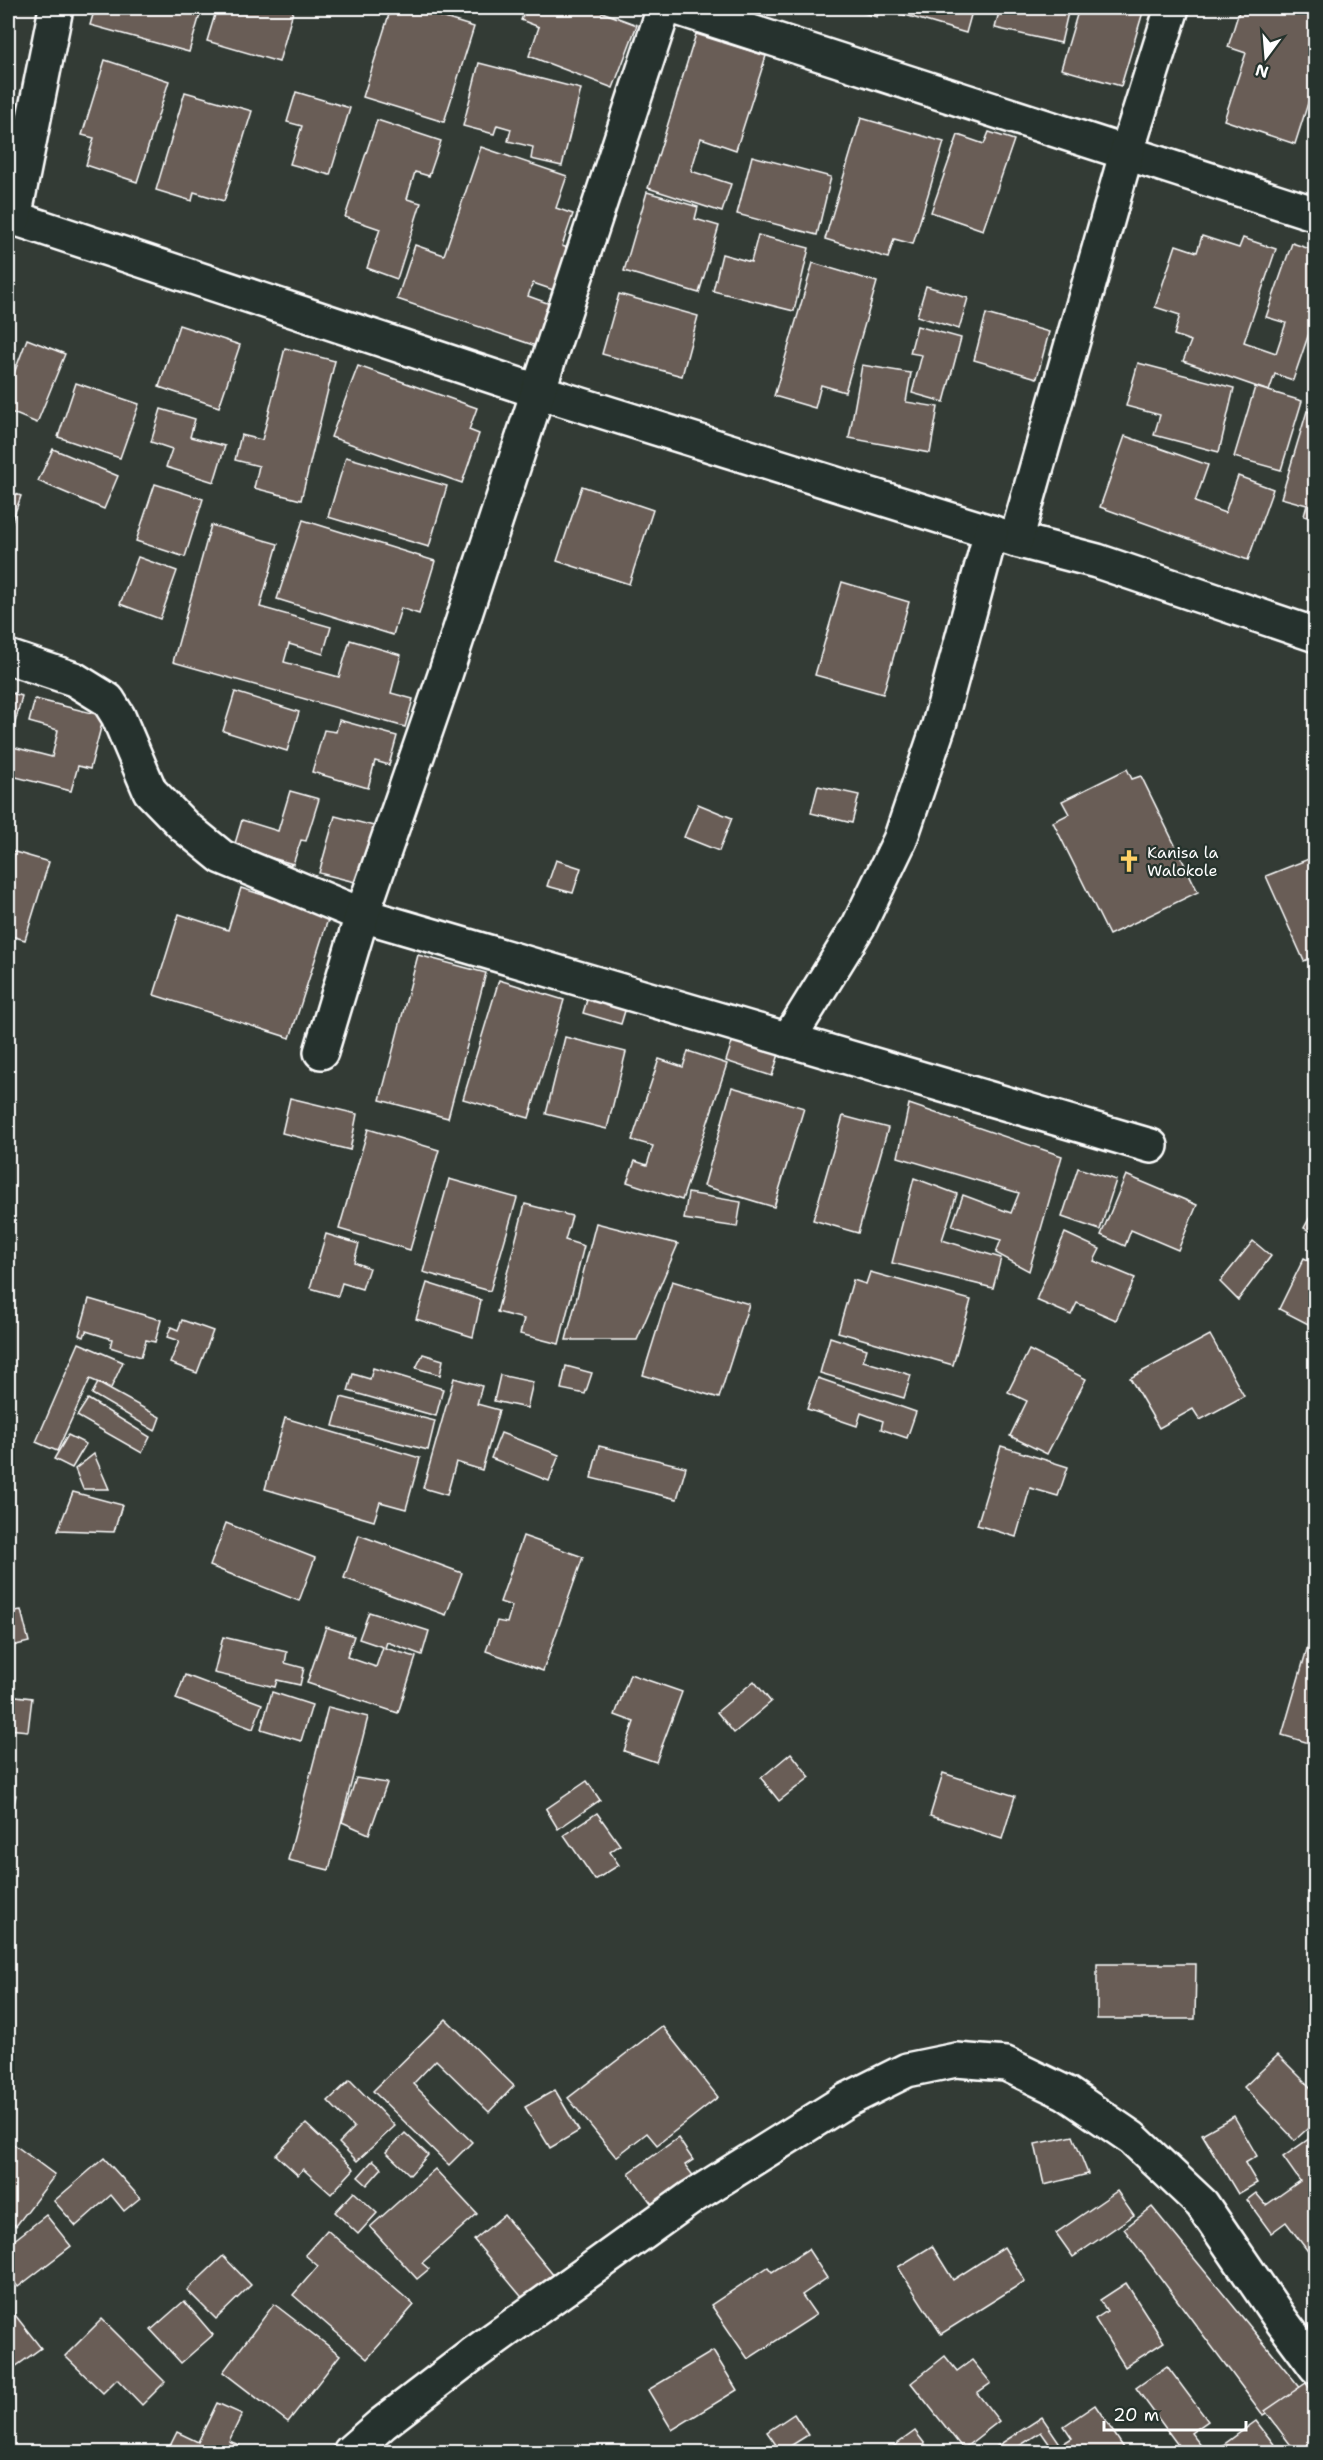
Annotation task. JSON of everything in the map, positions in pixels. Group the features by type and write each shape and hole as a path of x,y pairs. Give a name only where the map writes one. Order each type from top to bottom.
{"street":[{"path":"56,8 11,217 537,392 1003,536 1097,561 1316,635"},
{"path":"321,1052 362,915 445,675 664,8"},
{"path":"677,8 1316,214"},
{"path":"788,1040 859,925 900,840 1003,536 1172,8"},
{"path":"8,657 74,679 108,700 118,716 150,791 184,826 222,857 362,915 1151,1146"},
{"path":"350,2452 382,2424 472,2355 692,2197 847,2100 907,2070 956,2060 1006,2064 1066,2093 1132,2138 1202,2204 1316,2367"}],"building":[{"path":"95,8 202,8 189,52 90,25"},
{"path":"217,8 294,8 279,62 207,41"},
{"path":"391,8 412,8 474,27 444,122 363,97"},
{"path":"526,8 591,8 637,25 613,88 529,56 539,27 521,20"},
{"path":"848,8 880,8 877,17"},
{"path":"897,8 973,8 966,33 895,12"},
{"path":"1000,8 1069,8 1061,43 995,28"},
{"path":"1079,8 1128,8 1143,12 1121,86 1061,69"},
{"path":"1240,8 1316,8 1316,78 1295,144 1224,120 1246,53 1228,47"},
{"path":"696,34 766,56 736,150 701,138 691,171 731,184 722,212 648,188"},
{"path":"105,60 169,81 137,182 86,165 94,138 82,135"},
{"path":"479,63 581,89 562,166 531,159 533,147 508,141 511,129 497,125 494,134 463,126"},
{"path":"185,92 252,111 224,201 194,192 192,201 156,190"},
{"path":"296,92 350,108 330,175 290,164 302,126 287,122"},
{"path":"861,118 944,142 913,244 894,239 888,258 825,239"},
{"path":"377,120 441,141 429,176 415,172 407,199 421,203 397,279 367,268 380,229 345,217"},
{"path":"989,132 1014,140 983,230 931,212 958,135 984,144"},
{"path":"481,147 567,176 556,208 573,214 562,246 583,253 568,295 533,283 528,296 561,308 548,350 397,299 415,245 444,255"},
{"path":"752,156 831,177 817,235 737,214"},
{"path":"647,192 698,207 695,219 719,226 699,293 624,271"},
{"path":"758,235 809,248 794,311 713,291 722,254 751,262"},
{"path":"1202,236 1239,248 1243,238 1276,249 1244,342 1276,353 1286,323 1266,317 1292,243 1316,251 1316,313 1293,380 1275,374 1269,391 1183,361 1191,341 1174,335 1180,315 1155,307 1176,245 1197,252"},
{"path":"813,263 877,282 845,392 821,385 815,408 774,396"},
{"path":"926,286 968,298 959,329 917,316"},
{"path":"619,294 698,316 682,376 602,354"},
{"path":"986,314 1049,332 1037,378 974,360"},
{"path":"179,325 240,345 219,407 159,387"},
{"path":"917,326 961,338 944,402 912,393 922,355 910,353"},
{"path":"27,339 65,354 37,423 8,411 8,389"},
{"path":"285,348 335,361 301,500 254,488 259,466 235,460 241,435 262,440"},
{"path":"1138,363 1234,388 1219,452 1154,435 1160,415 1126,406"},
{"path":"862,365 911,373 906,402 938,407 930,453 849,438"},
{"path":"358,366 477,408 469,430 479,434 462,483 331,437"},
{"path":"76,383 139,404 120,458 58,437"},
{"path":"1255,387 1302,401 1281,470 1234,457"},
{"path":"161,409 195,419 190,437 225,446 214,482 166,467 172,449 151,442"},
{"path":"1307,411 1316,414 1316,520 1304,516 1307,505 1281,498"},
{"path":"1125,436 1208,465 1195,502 1225,513 1238,476 1273,489 1248,560 1100,507"},
{"path":"53,449 118,476 104,509 38,481"},
{"path":"346,457 447,486 429,547 328,517"},
{"path":"155,484 203,499 185,557 136,541"},
{"path":"582,486 653,510 629,584 557,561"},
{"path":"8,491 21,496 8,532"},
{"path":"303,520 435,561 419,614 401,608 393,635 277,599"},
{"path":"211,525 278,544 260,607 331,627 323,654 289,644 284,662 339,677 350,640 401,655 391,693 413,699 405,727 173,662"},
{"path":"138,557 177,571 160,619 120,604"},
{"path":"842,582 909,602 883,694 815,675"},
{"path":"8,692 22,696 9,746 52,757 58,730 29,722 35,699 104,716 90,769 78,766 71,791 8,775"},
{"path":"235,692 299,712 287,751 223,731"},
{"path":"339,720 397,736 389,765 375,761 368,788 312,772 324,730 336,732"},
{"path":"1127,769 1132,779 1141,776 1198,892 1109,935 1053,822 1069,814 1062,801"},
{"path":"818,786 859,795 852,823 811,813"},
{"path":"290,791 319,799 306,841 301,840 293,864 234,847 242,820 278,831"},
{"path":"698,804 732,818 719,851 684,837"},
{"path":"335,816 374,826 359,883 319,873"},
{"path":"8,850 49,862 25,940 8,935"},
{"path":"1316,856 1316,956 1304,961 1266,876"},
{"path":"556,860 581,868 573,893 547,886"},
{"path":"241,888 329,916 290,1038 154,995 179,914 228,930"},
{"path":"418,955 486,973 448,1118 380,1100"},
{"path":"499,980 564,1000 529,1118 463,1099"},
{"path":"590,990 628,1001 621,1024 583,1013"},
{"path":"735,1033 781,1048 772,1076 726,1061"},
{"path":"565,1037 626,1052 607,1129 546,1114"},
{"path":"688,1051 727,1064 682,1200 627,1182 635,1161 647,1165 653,1146 632,1140 659,1059 683,1067"},
{"path":"732,1087 804,1108 774,1207 704,1186"},
{"path":"290,1098 357,1114 350,1150 282,1133"},
{"path":"909,1104 1062,1156 1029,1271 996,1253 1001,1240 952,1226 963,1195 1011,1213 1019,1193 898,1157"},
{"path":"843,1116 888,1128 858,1233 813,1220"},
{"path":"368,1129 439,1150 410,1250 339,1229"},
{"path":"1078,1168 1116,1180 1100,1230 1062,1217"},
{"path":"1126,1175 1197,1205 1178,1250 1131,1230 1125,1246 1101,1235"},
{"path":"914,1178 957,1194 942,1240 1001,1258 993,1288 892,1263"},
{"path":"449,1179 517,1198 490,1291 423,1272"},
{"path":"688,1193 741,1202 737,1227 684,1219"},
{"path":"525,1204 572,1216 565,1240 584,1246 559,1344 520,1334 524,1319 497,1312"},
{"path":"1316,1206 1316,1234 1304,1228"},
{"path":"596,1223 678,1244 637,1340 566,1340"},
{"path":"1065,1233 1100,1249 1094,1261 1135,1278 1116,1320 1077,1303 1071,1315 1036,1300"},
{"path":"326,1234 359,1244 354,1262 369,1268 362,1289 342,1283 338,1296 310,1288"},
{"path":"1253,1241 1271,1256 1238,1300 1220,1282"},
{"path":"1304,1258 1316,1264 1316,1328 1279,1309"},
{"path":"870,1272 971,1300 953,1365 838,1332 853,1280 866,1284"},
{"path":"672,1281 749,1304 719,1398 643,1375"},
{"path":"427,1283 481,1300 473,1337 416,1319"},
{"path":"89,1299 161,1320 155,1342 146,1340 141,1357 110,1347 112,1339 86,1331 84,1337 79,1335"},
{"path":"182,1320 213,1331 197,1373 170,1363 179,1341 167,1337 171,1327 178,1330"},
{"path":"1210,1335 1244,1396 1200,1420 1193,1409 1159,1428 1130,1378"},
{"path":"830,1337 867,1349 863,1361 911,1375 904,1398 820,1373"},
{"path":"79,1343 123,1362 111,1388 90,1379 57,1451 36,1442"},
{"path":"1029,1350 1086,1379 1047,1454 1010,1436 1027,1401 1008,1392"},
{"path":"423,1354 443,1360 440,1375 416,1368"},
{"path":"566,1366 592,1373 585,1394 561,1389"},
{"path":"373,1368 443,1389 436,1416 348,1391 353,1374 370,1379"},
{"path":"500,1375 533,1382 527,1408 494,1401"},
{"path":"454,1378 482,1386 477,1404 499,1410 482,1470 456,1462 447,1495 423,1488"},
{"path":"818,1378 916,1412 907,1438 881,1429 883,1421 861,1413 857,1426 807,1409"},
{"path":"98,1383 160,1417 155,1431 92,1394"},
{"path":"341,1397 435,1421 428,1450 333,1426"},
{"path":"88,1399 150,1437 142,1453 77,1416"},
{"path":"285,1418 420,1458 406,1509 380,1502 374,1521 265,1489"},
{"path":"501,1433 559,1455 549,1481 491,1458"},
{"path":"68,1435 86,1444 72,1468 54,1459"},
{"path":"599,1446 686,1467 677,1499 591,1478"},
{"path":"1001,1446 1068,1467 1058,1496 1030,1488 1016,1537 977,1525"},
{"path":"94,1454 109,1489 83,1489 75,1469"},
{"path":"73,1492 122,1505 114,1532 58,1530"},
{"path":"226,1523 315,1558 299,1601 210,1566"},
{"path":"359,1535 462,1573 446,1615 344,1578"},
{"path":"523,1536 583,1557 543,1671 486,1651 497,1621 507,1623 512,1606 500,1602"},
{"path":"21,1610 29,1642 8,1647 8,1612"},
{"path":"369,1612 429,1631 422,1655 387,1642 385,1648 416,1657 398,1713 307,1683 326,1627 354,1636 347,1657 376,1667 383,1647 359,1639"},
{"path":"1314,1625 1316,1625 1316,1745 1282,1735"},
{"path":"223,1637 287,1652 285,1663 304,1668 300,1685 277,1680 275,1687 214,1673"},
{"path":"630,1674 682,1692 656,1762 624,1751 634,1722 615,1715"},
{"path":"185,1675 262,1704 253,1729 176,1699"},
{"path":"754,1681 771,1702 734,1733 717,1712"},
{"path":"272,1692 312,1705 301,1741 261,1729"},
{"path":"8,1695 32,1698 28,1731 8,1729"},
{"path":"328,1707 368,1717 329,1870 288,1860"},
{"path":"791,1753 810,1777 779,1801 761,1778"},
{"path":"943,1773 1015,1796 1002,1839 930,1816"},
{"path":"356,1778 387,1783 369,1834 342,1822"},
{"path":"587,1781 600,1800 558,1829 546,1809"},
{"path":"8,1793 16,1795 8,1830"},
{"path":"597,1813 620,1845 610,1852 619,1865 595,1880 564,1835"},
{"path":"1097,1964 1196,1964 1195,2019 1097,2019"},
{"path":"446,2019 514,2086 489,2112 436,2060 413,2084 472,2142 449,2165 373,2091"},
{"path":"662,2026 718,2097 657,2145 647,2133 616,2157 568,2098"},
{"path":"1278,2055 1316,2093 1316,2121 1295,2140 1244,2087"},
{"path":"350,2080 395,2126 357,2161 339,2143 354,2128 328,2101"},
{"path":"555,2090 579,2131 550,2148 525,2107"},
{"path":"1234,2116 1257,2156 1245,2163 1257,2183 1238,2194 1202,2134"},
{"path":"306,2124 354,2169 331,2194 303,2169 298,2175 276,2155"},
{"path":"405,2133 428,2155 410,2175 386,2152"},
{"path":"1316,2134 1316,2262 1286,2222 1271,2233 1247,2200 1256,2193 1266,2205 1300,2181 1283,2157"},
{"path":"1073,2136 1088,2174 1044,2185 1035,2144"},
{"path":"678,2138 693,2160 685,2165 695,2178 654,2207 629,2173"},
{"path":"8,2140 55,2175 16,2226 8,2219"},
{"path":"104,2158 140,2198 124,2211 111,2195 76,2226 54,2201"},
{"path":"373,2160 382,2168 367,2185 358,2177"},
{"path":"435,2169 477,2214 422,2263 429,2269 417,2279 370,2227"},
{"path":"1117,2191 1134,2215 1073,2257 1056,2233"},
{"path":"354,2192 377,2213 358,2234 335,2212"},
{"path":"1152,2207 1303,2391 1263,2415 1124,2229"},
{"path":"46,2215 71,2246 18,2287 8,2274 8,2245"},
{"path":"504,2215 559,2282 530,2307 474,2240"},
{"path":"327,2230 414,2305 367,2359 293,2295 318,2266 305,2255"},
{"path":"932,2246 953,2280 1004,2247 1025,2281 941,2334 898,2267"},
{"path":"808,2249 827,2278 802,2295 816,2315 748,2359 711,2305 768,2267 772,2272"},
{"path":"223,2256 251,2285 216,2319 187,2290"},
{"path":"1126,2283 1164,2342 1125,2367 1095,2319 1107,2311 1100,2300"},
{"path":"184,2301 213,2335 181,2363 151,2330"},
{"path":"274,2304 340,2355 288,2422 223,2372"},
{"path":"8,2306 41,2348 8,2372"},
{"path":"102,2319 165,2382 142,2405 117,2379 103,2393 65,2356"},
{"path":"713,2351 737,2390 672,2430 648,2390"},
{"path":"945,2356 957,2371 972,2360 991,2383 977,2393 999,2421 963,2449 911,2383"},
{"path":"1167,2366 1208,2421 1191,2433 1203,2448 1197,2452 1183,2452 1136,2388"},
{"path":"1306,2383 1316,2397 1316,2451 1296,2452 1265,2411"},
{"path":"217,2403 242,2414 229,2441 239,2445 235,2452 167,2452 177,2432 198,2442"},
{"path":"1095,2405 1124,2448 1117,2452 1055,2452 1041,2432 1010,2452 988,2452 1042,2417 1061,2445 1072,2438 1064,2426"},
{"path":"794,2414 808,2435 781,2452 767,2432"},
{"path":"1256,2421 1280,2452 1215,2451"},
{"path":"915,2431 931,2452 886,2452"}],"place":[{"name":"Kanisa la Walokole","path":"1129,861"}]}
